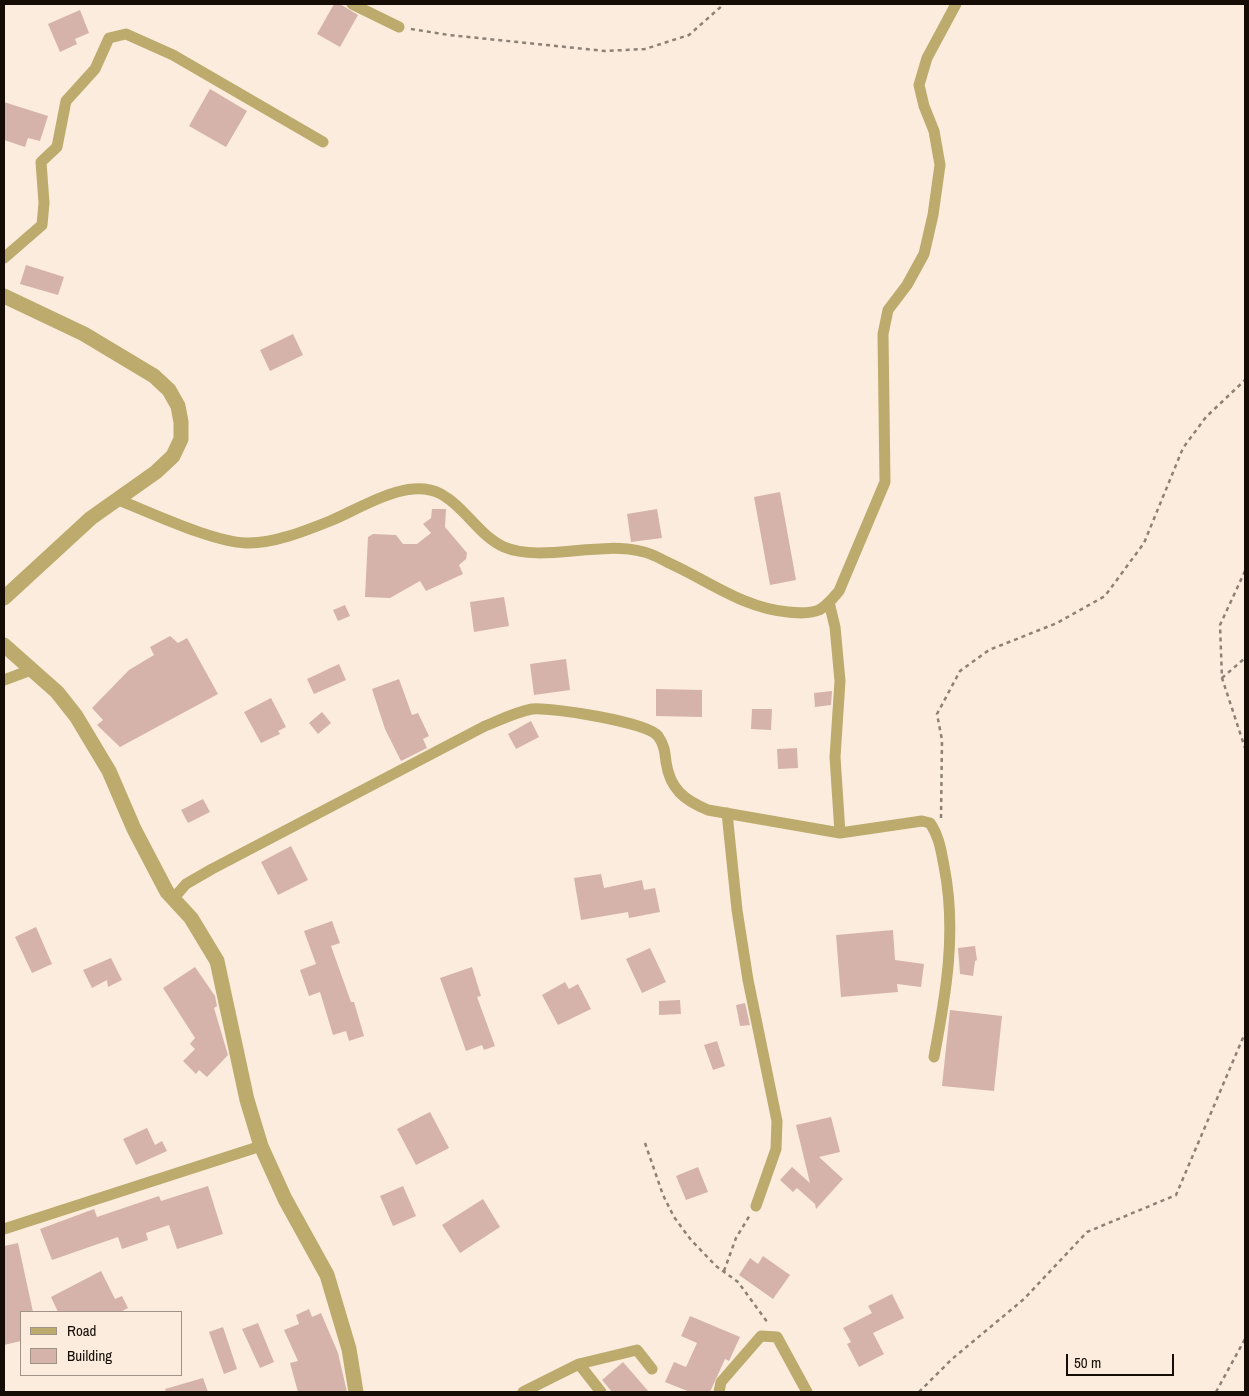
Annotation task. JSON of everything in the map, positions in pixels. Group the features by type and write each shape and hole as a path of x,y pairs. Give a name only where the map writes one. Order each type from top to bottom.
{"street":[{"path":"352,4 399,27"},
{"path":"116,499 185,526 245,543 262,543 328,522 393,493 427,490 439,493 480,529 503,546 521,552 544,553 597,547 645,552 749,605 803,614 818,610 839,591 885,482 882,334 888,310 907,284 924,254 933,215 940,165 934,131 924,106 919,86 927,58 955,4"},
{"path":"4,258 42,225 44,203 41,162 57,147 66,101 94,69 110,38 126,34 173,55 323,142"},
{"path":"4,296 84,334 154,376 169,390 178,406 182,422 181,439 173,456 156,472 91,518 4,598"},
{"path":"829,602 836,627 840,681 835,757 840,834"},
{"path":"4,646 57,692 76,716 109,771 134,829 167,892 191,918 216,961 247,1100 261,1146 285,1199 326,1275 348,1349 356,1392"},
{"path":"4,680 31,670"},
{"path":"173,899 186,884 212,869 485,726 531,709 552,708 648,729 657,735 664,745 671,782 677,792 689,802 708,810 840,834 922,822 930,823 940,843 949,892 950,940 947,988 934,1057"},
{"path":"727,813 737,910 748,980 777,1121 776,1149 756,1206"},
{"path":"4,1230 261,1146"},
{"path":"719,1392 721,1382 761,1336 777,1337 807,1392"},
{"path":"523,1392 579,1364 637,1350 652,1369"},
{"path":"579,1364 601,1392"}],"path":[{"path":"399,27 449,35 605,52 645,49 688,35 724,4"},
{"path":"935,831 942,815 942,740 937,714 960,671 989,650 1057,623 1105,596 1144,543 1183,448 1206,417 1245,380"},
{"path":"1245,572 1220,625 1222,678 1245,748"},
{"path":"1222,678 1245,658"},
{"path":"919,1392 952,1359 1024,1299 1087,1232 1176,1196 1245,1034"},
{"path":"645,1143 663,1195 674,1217 691,1240 724,1272 738,1282 777,1337"},
{"path":"724,1272 736,1238 756,1206"},
{"path":"1216,1392 1245,1339"}],"building":[{"path":"334,4 340,4 358,15 340,47 317,34"},
{"path":"80,10 89,33 75,39 77,44 60,52 48,24"},
{"path":"210,89 247,111 226,147 189,126"},
{"path":"4,102 48,116 40,141 28,138 25,147 4,140"},
{"path":"26,265 64,277 58,295 20,284"},
{"path":"293,334 303,355 270,371 260,350"},
{"path":"780,492 796,580 770,585 754,497"},
{"path":"432,509 446,509 445,527 467,553 466,559 459,565 463,574 426,591 420,581 390,598 365,597 368,537 373,534 396,535 403,544 417,544 431,533 423,524 431,518"},
{"path":"657,509 662,538 631,542 627,514"},
{"path":"504,597 509,626 474,632 470,602"},
{"path":"345,605 350,616 338,621 333,610"},
{"path":"170,636 178,643 187,638 218,694 120,747 97,725 103,720 92,708 129,670 154,655 150,647"},
{"path":"566,659 570,690 534,695 530,664"},
{"path":"339,664 346,680 314,694 307,679"},
{"path":"399,679 412,715 418,713 429,736 423,739 427,748 401,761 385,729 372,689"},
{"path":"656,689 702,690 702,717 656,716"},
{"path":"832,691 831,705 815,707 814,693"},
{"path":"271,698 286,727 278,731 280,734 261,743 244,712"},
{"path":"752,709 772,709 771,730 751,729"},
{"path":"322,712 331,723 318,734 309,723"},
{"path":"531,721 539,737 516,749 508,734"},
{"path":"797,748 798,768 778,769 777,749"},
{"path":"203,799 210,812 188,823 181,810"},
{"path":"291,846 308,880 278,895 261,862"},
{"path":"601,874 604,888 642,880 644,890 655,888 660,912 629,918 628,912 581,920 574,878"},
{"path":"332,921 340,943 331,946 351,1002 354,1002 364,1036 349,1041 346,1031 333,1035 320,992 309,996 300,970 316,964 304,931"},
{"path":"36,927 52,964 32,973 15,937"},
{"path":"893,930 895,960 924,964 921,987 897,984 898,992 841,997 836,935"},
{"path":"975,946 977,960 975,961 973,976 960,974 958,948"},
{"path":"650,948 666,982 642,993 626,959"},
{"path":"111,958 122,980 108,987 107,980 92,988 83,970"},
{"path":"195,967 215,996 217,1006 214,1008 228,1055 207,1077 199,1070 196,1074 183,1061 195,1049 190,1044 195,1038 163,988"},
{"path":"472,967 481,996 477,997 495,1046 484,1050 482,1045 466,1051 440,978"},
{"path":"565,982 569,989 578,984 591,1009 558,1025 542,995"},
{"path":"680,1000 681,1014 659,1015 659,1001"},
{"path":"745,1003 750,1025 740,1026 736,1005"},
{"path":"950,1010 1002,1016 994,1091 942,1086"},
{"path":"717,1041 725,1066 713,1070 704,1045"},
{"path":"430,1112 449,1148 416,1165 397,1129"},
{"path":"831,1117 840,1152 819,1157 843,1179 816,1209 815,1204 797,1188 793,1192 780,1180 792,1167 810,1183 796,1125"},
{"path":"147,1128 155,1145 162,1141 167,1151 136,1165 123,1139"},
{"path":"698,1167 708,1192 686,1200 676,1176"},
{"path":"208,1186 223,1234 177,1249 169,1225 146,1233 148,1240 122,1249 118,1237 52,1260 40,1229 94,1209 97,1217 159,1196 161,1201"},
{"path":"403,1186 416,1216 393,1226 380,1196"},
{"path":"483,1199 500,1227 460,1253 442,1225"},
{"path":"18,1243 33,1311 20,1311 20,1341 4,1345 4,1246"},
{"path":"763,1256 790,1275 773,1299 739,1275 750,1258 758,1264"},
{"path":"101,1271 115,1299 122,1296 128,1308 122,1311 58,1311 51,1297"},
{"path":"892,1294 904,1318 873,1333 884,1354 859,1367 847,1344 851,1342 843,1328 872,1313 868,1306"},
{"path":"309,1309 312,1317 321,1313 338,1353 347,1392 298,1392 290,1363 298,1361 284,1330 299,1324 296,1315"},
{"path":"690,1316 740,1337 729,1361 725,1359 710,1392 690,1392 665,1382 674,1362 686,1367 697,1343 681,1336"},
{"path":"258,1323 274,1362 260,1368 242,1329"},
{"path":"223,1327 237,1369 224,1374 209,1332"},
{"path":"623,1362 649,1392 612,1392 602,1380"},
{"path":"203,1378 208,1392 166,1392 165,1389"}]}
